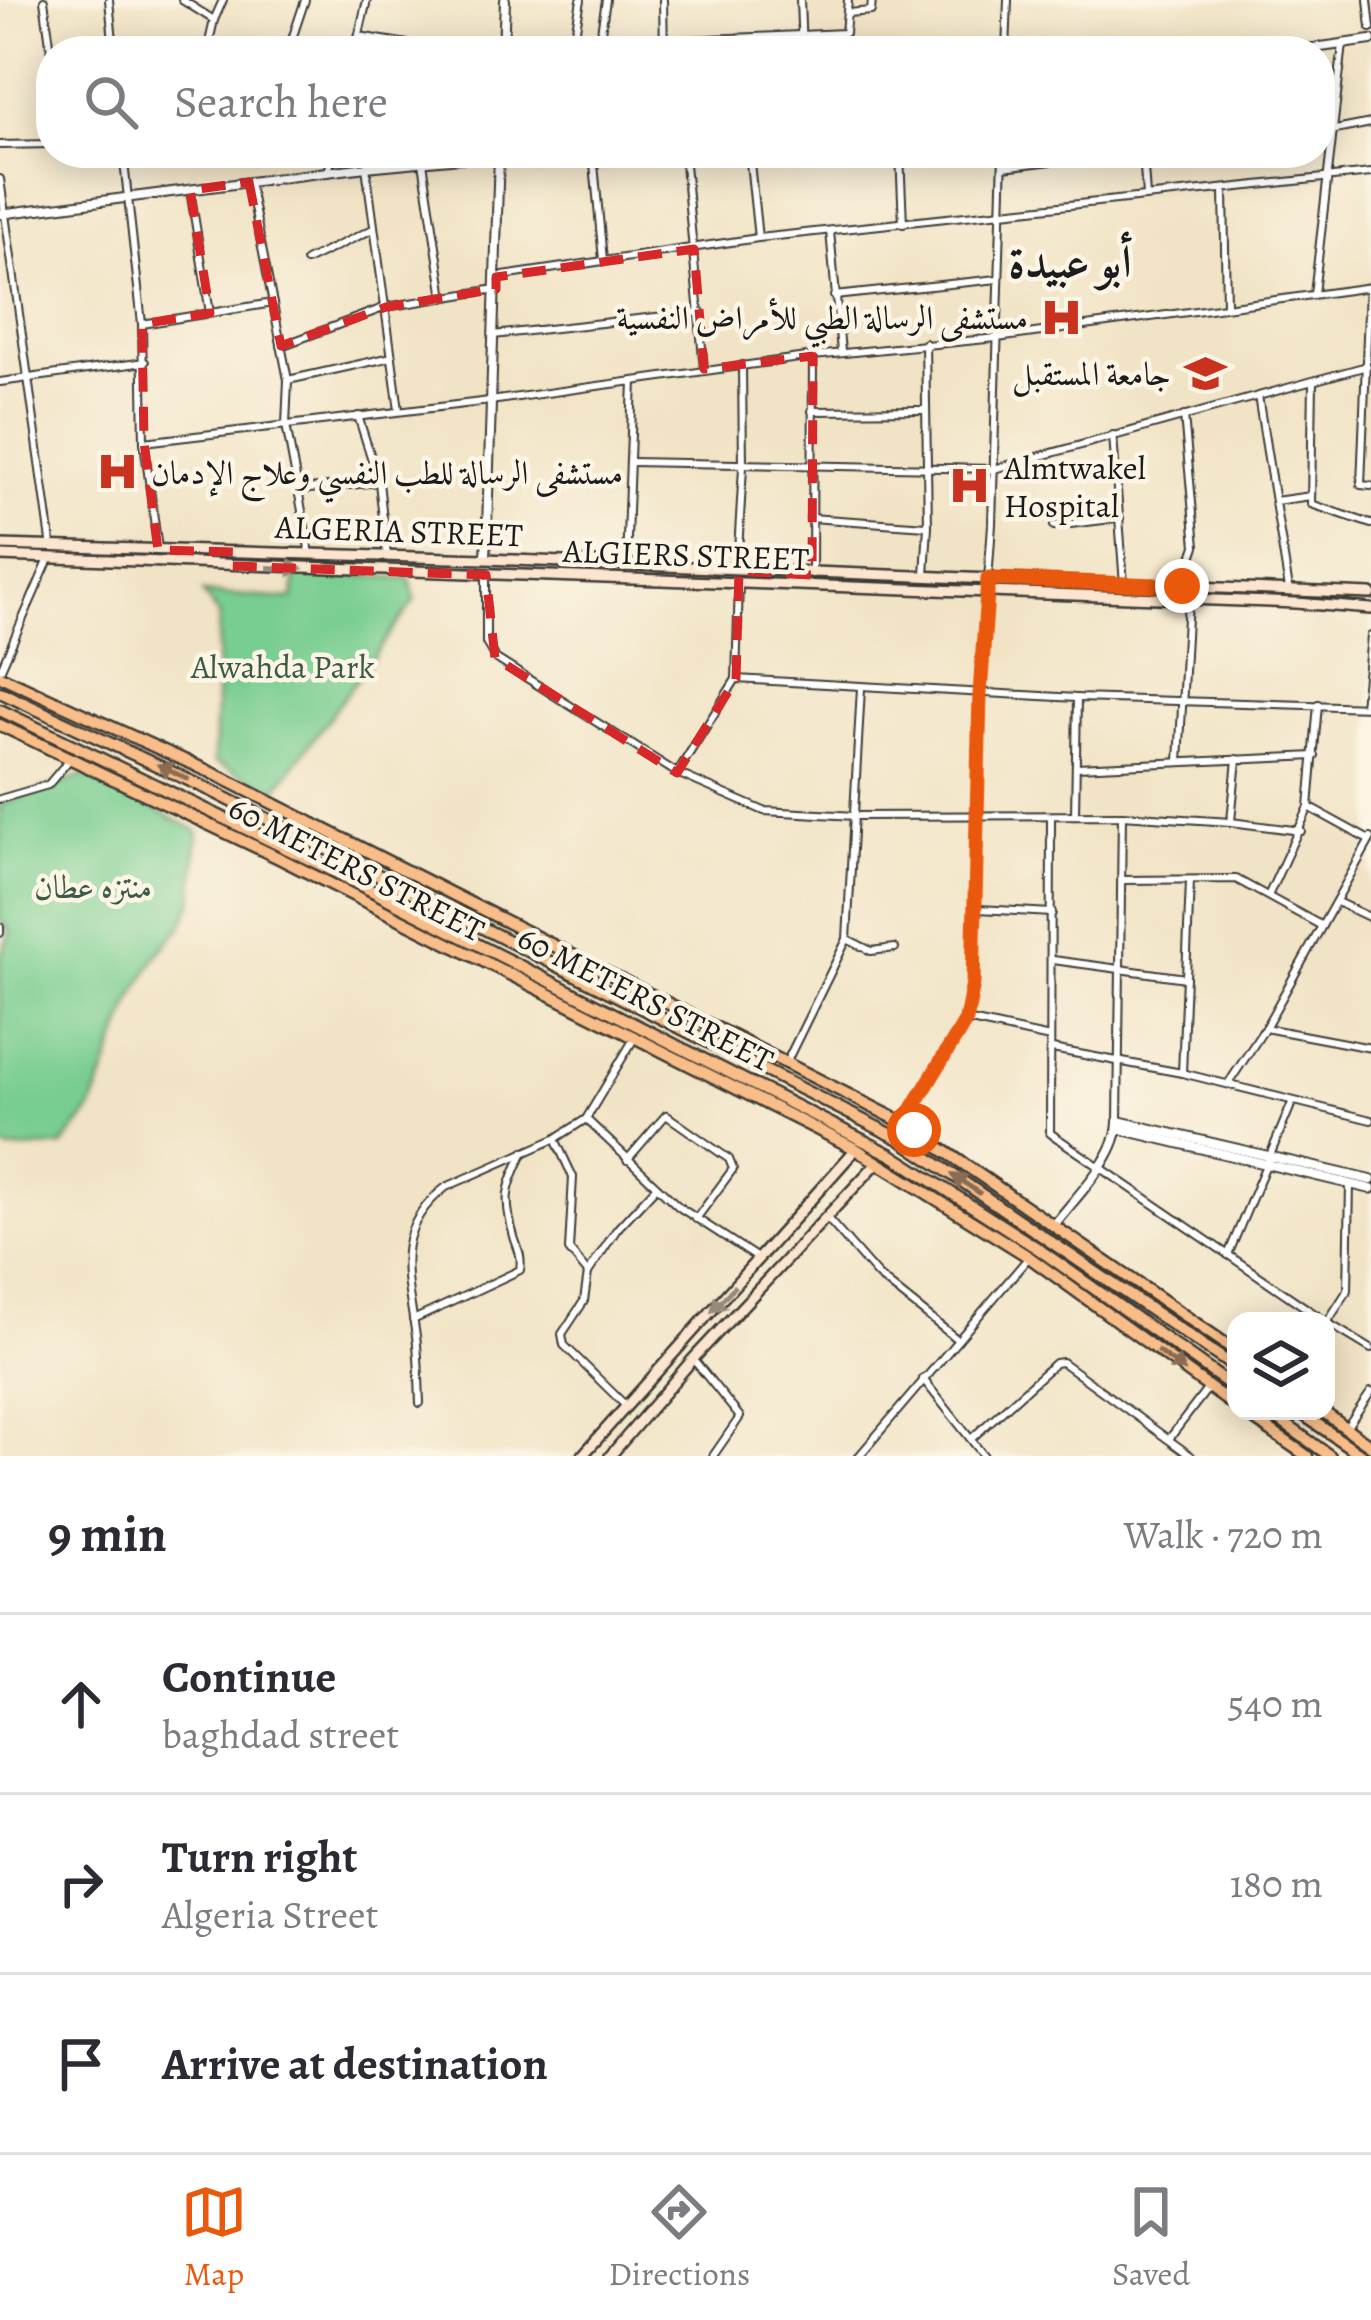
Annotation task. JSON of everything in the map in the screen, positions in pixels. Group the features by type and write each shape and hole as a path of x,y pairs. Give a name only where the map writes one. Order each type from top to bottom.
{"main road":[{"name":"ALGERIA STREET","path":"0,545 51,553 158,550 486,559 738,577 812,574 1371,594"},
{"path":"232,566 233,552"},
{"name":"ALGIERS STREET","path":"0,556 51,553 232,566 738,577 1371,609"},
{"path":"486,559 486,574"},
{"path":"1289,590 1296,603"},
{"name":"60 METERS STREET","path":"0,674 221,777 900,1139 1227,1363"},
{"name":"60 METERS STREET","path":"0,692 904,1123 1227,1345"},
{"name":"60 METERS STREET","path":"0,710 635,1037 716,1070 892,1155 1227,1383"},
{"name":"60 METERS STREET","path":"0,725 368,888 716,1070 1033,1252 1227,1401"},
{"path":"212,791 221,777"},
{"path":"368,888 376,875"},
{"path":"582,1456 856,1149"},
{"path":"610,1456 878,1163"},
{"path":"681,1345 694,1359"},
{"name":"60 METERS STREET","path":"1270,1420 1307,1456"},
{"path":"1272,1420 1330,1456"},
{"path":"1313,1420 1363,1456"},
{"path":"1335,1420 1371,1446"}],"street":[{"path":"44,0 49,36"},
{"path":"109,0 113,36"},
{"path":"182,0 214,20"},
{"path":"210,36 224,0"},
{"path":"293,36 305,0"},
{"path":"359,36 368,0"},
{"path":"504,36 505,0"},
{"path":"575,36 581,0"},
{"path":"600,36 606,0"},
{"path":"663,0 664,36"},
{"path":"800,0 801,35"},
{"path":"778,36 845,33 848,0"},
{"path":"848,13 871,11 872,0"},
{"path":"1007,36 1008,0"},
{"path":"1367,0 1371,28"},
{"path":"1335,45 1371,40"},
{"path":"1335,114 1343,44"},
{"path":"1335,132 1371,123"},
{"path":"0,145 36,144"},
{"path":"124,168 145,362 144,442 158,550"},
{"path":"328,172 329,168"},
{"path":"2,214 358,168"},
{"path":"366,168 399,410"},
{"path":"424,168 444,298"},
{"path":"486,559 499,168"},
{"path":"594,168 603,260"},
{"path":"685,168 704,369"},
{"path":"751,168 758,238"},
{"path":"901,168 903,224"},
{"path":"904,1123 966,1020 973,983 980,694 994,470 1003,168"},
{"path":"1144,168 1146,196"},
{"path":"1314,294 1329,168"},
{"path":"496,277 758,238 1371,172"},
{"path":"0,179 51,553 0,674"},
{"path":"249,182 288,380 286,424 310,554"},
{"path":"1224,188 1226,306"},
{"path":"190,190 210,313"},
{"path":"306,261 373,230"},
{"path":"830,231 842,352"},
{"path":"834,296 999,279"},
{"path":"144,442 742,364 997,338 1370,287 1368,425 1361,484 1371,486"},
{"path":"281,346 386,307 496,289"},
{"path":"142,323 273,303"},
{"path":"493,335 701,311"},
{"path":"924,578 928,526 925,343"},
{"path":"812,574 813,356"},
{"path":"288,380 392,357"},
{"path":"0,382 145,362"},
{"path":"677,773 736,679 742,364"},
{"path":"631,462 994,470 1367,366"},
{"path":"626,567 633,381"},
{"path":"1313,381 1311,504 1371,524"},
{"path":"1258,396 1289,590"},
{"path":"812,411 924,410"},
{"path":"358,416 379,482 387,556"},
{"path":"1182,586 1196,545 1184,416"},
{"path":"1113,434 1124,585"},
{"path":"299,490 379,482"},
{"path":"1275,501 1311,496"},
{"path":"810,518 928,526"},
{"path":"1054,526 1120,518"},
{"path":"486,574 486,643 495,658 677,773 764,811 856,816 1123,815 1300,831"},
{"path":"1179,761 1188,601"},
{"path":"736,679 980,694 1367,706 1371,636"},
{"path":"786,1063 847,939 861,688"},
{"path":"1075,815 1077,698"},
{"path":"1269,894 1309,807 1318,704"},
{"path":"1076,767 1315,756"},
{"path":"0,799 47,785 70,757"},
{"path":"1231,822 1237,759"},
{"path":"1228,1084 1265,1028 1370,839 1309,807"},
{"path":"1055,1224 1100,1166 1119,1125 1123,815"},
{"path":"1052,816 1050,1133 1311,1312"},
{"path":"1122,880 1236,879 1322,926"},
{"path":"1182,1073 1190,880"},
{"path":"1337,902 1371,918"},
{"path":"977,909 1052,913"},
{"path":"847,939 871,951 895,948"},
{"path":"1053,960 1186,978"},
{"path":"966,1020 1052,1038"},
{"path":"1265,1028 1371,1048 1371,1039"},
{"path":"420,1403 405,1259 413,1228 431,1198 446,1187 555,1139 586,1119 635,1037"},
{"path":"1052,1049 1182,1073 1371,1120"},
{"path":"1228,1255 1292,1101"},
{"path":"627,1160 666,1115 729,1159 733,1169 696,1219"},
{"path":"586,1119 656,1187 759,1259"},
{"path":"1119,1125 1371,1184"},
{"path":"555,1139 573,1177 569,1250 588,1273"},
{"path":"413,1320 520,1270 506,1200 508,1184 525,1150"},
{"path":"1333,1312 1348,1290 1350,1180"},
{"path":"626,1406 562,1340 584,1301 588,1273 617,1229 656,1187"},
{"path":"827,1218 878,1276 958,1340"},
{"path":"860,1456 1033,1252"},
{"path":"1335,1327 1371,1349"},
{"path":"694,1359 740,1417 713,1456"},
{"path":"972,1438 1055,1363 1062,1362 1191,1456"},
{"path":"923,1379 984,1456"},
{"path":"1169,1439 1208,1388"},
{"path":"1346,1428 1371,1392"}],"highlighted area":[{"path":"249,182 281,346 386,307 496,289 496,277 694,249 704,369 813,356 812,575 739,571 736,679 677,773 495,658 486,575 232,566 233,552 158,550 144,442 142,324 210,313 190,190"}],"green space":[{"name":"Alwahda Park","path":"296,573 410,578 415,600 276,790 214,762 219,615 203,593 293,599"},
{"name":"منتزه عطان","path":"85,775 198,831 193,901 181,928 157,955 134,995 91,1110 62,1146 10,1150 0,1145 0,957 10,932 0,919 0,805"}],"place":[{"name":"مستشفى الرسالة الطبي للأمراض النفسية","path":"1062,317"},
{"name":"جامعة المستقبل","path":"1205,373"},
{"name":"مستشفى الرسالة للطب النفسي وعلاج الإدمان","path":"117,472"},
{"name":"Almtwakel Hospital","path":"970,486"}],"district":[{"name":"أبو عبيدة","path":"1070,261"}],"route":[{"path":"914,1130 904,1123 966,1020 973,983 980,694 988,579 1182,586"}]}
